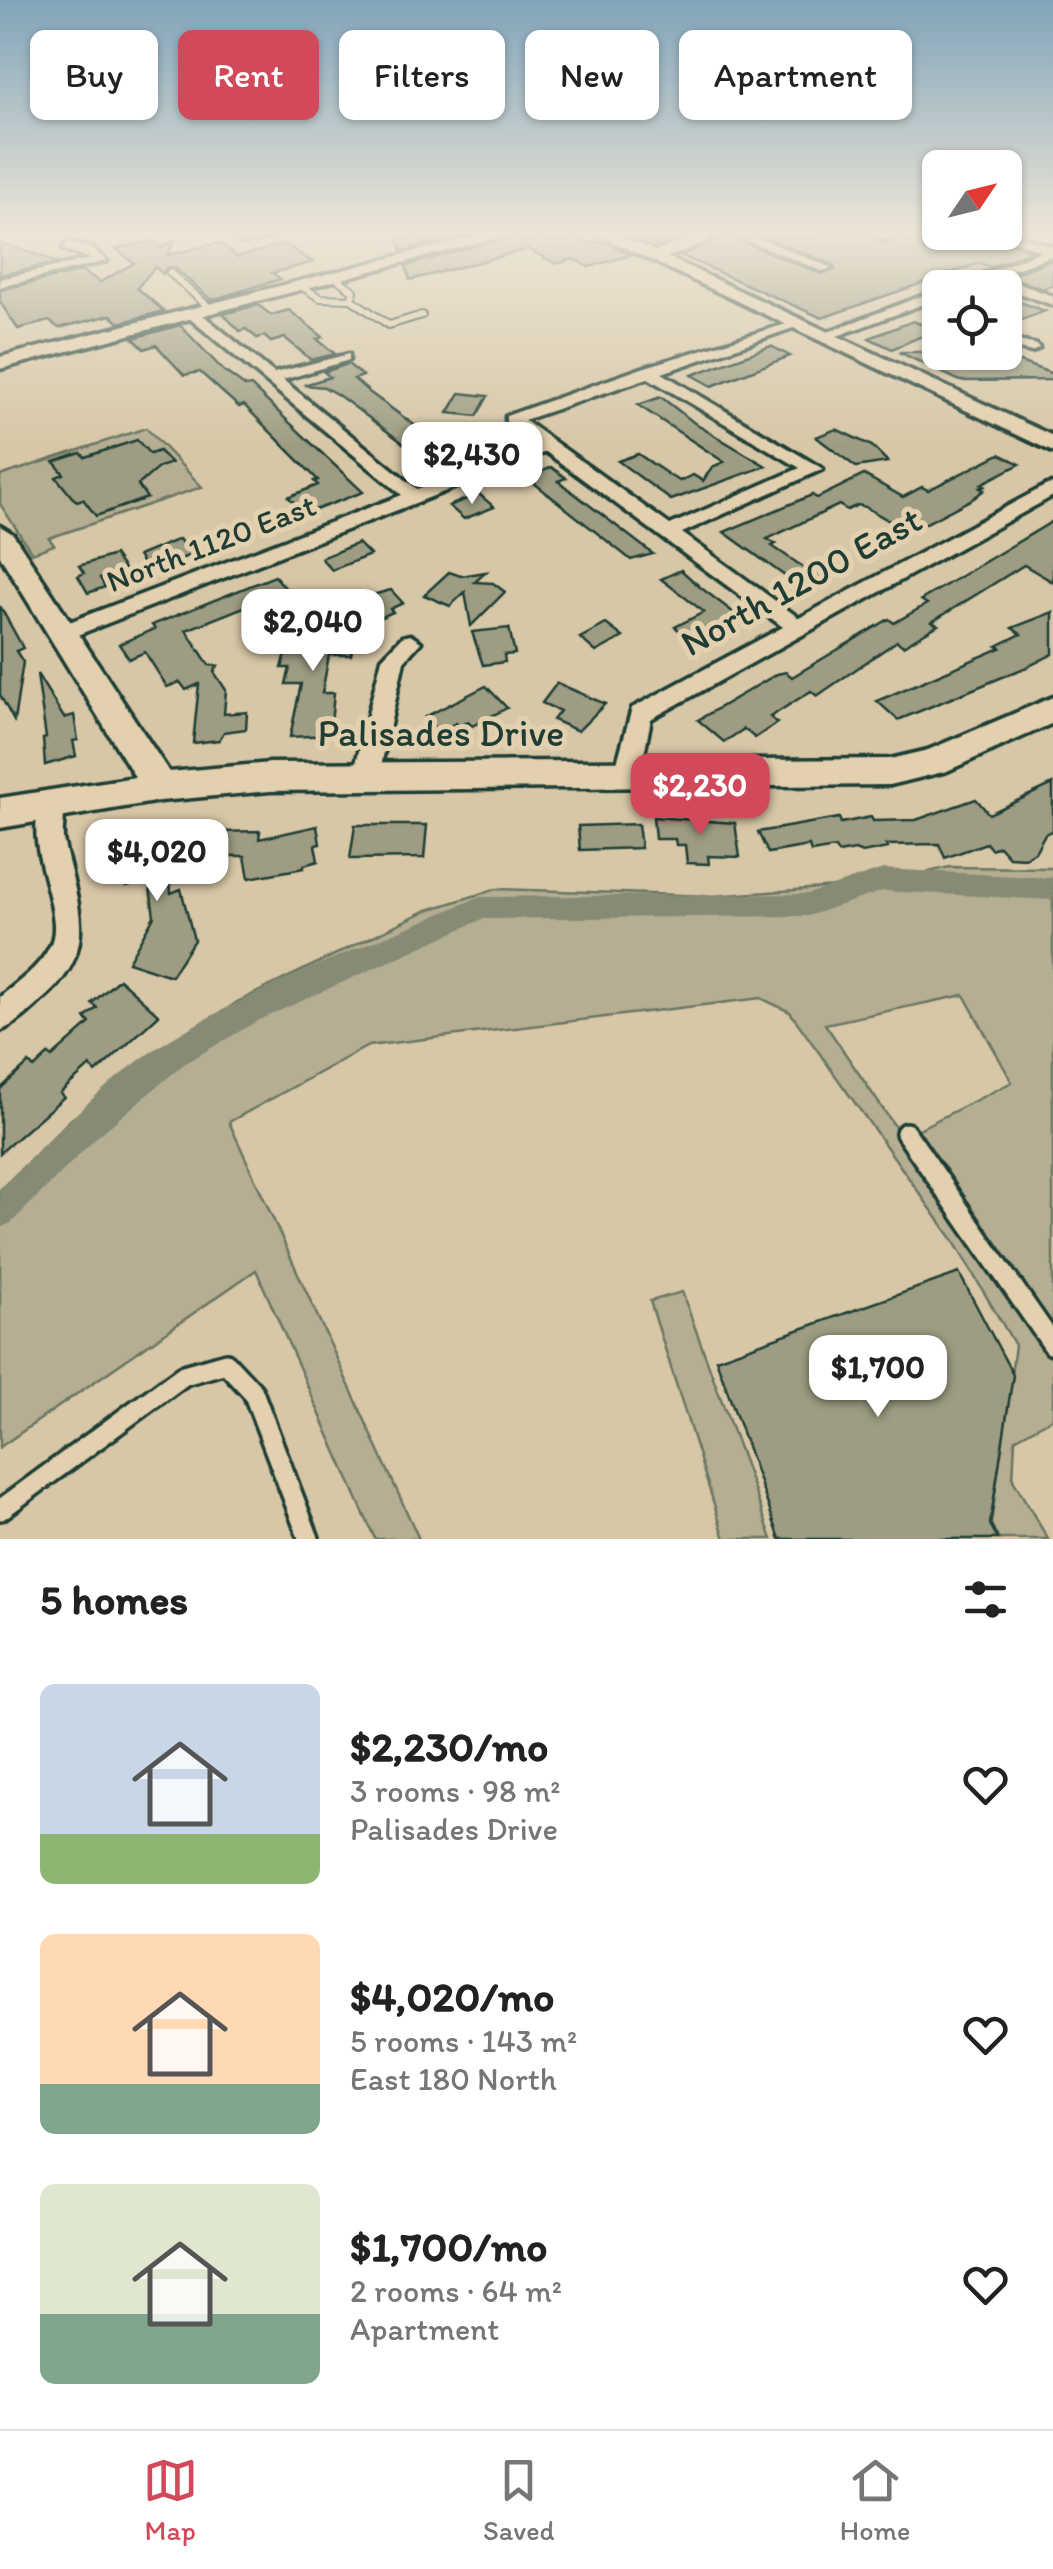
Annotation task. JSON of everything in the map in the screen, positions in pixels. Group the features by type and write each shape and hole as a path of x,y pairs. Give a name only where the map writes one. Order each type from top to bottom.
{"street":[{"path":"0,363 234,303"},
{"path":"751,303 1053,444"},
{"path":"824,336 912,303"},
{"path":"909,304 922,310"},
{"path":"202,311 274,378 416,497"},
{"path":"794,323 512,418 800,628"},
{"path":"1022,346 1032,348"},
{"path":"274,378 344,357"},
{"path":"646,372 814,469 669,532"},
{"name":"North 1120 East","path":"64,632 548,445"},
{"name":"North 1200 East","path":"627,774 640,714 1053,489"},
{"path":"1,537 160,787"},
{"path":"366,775 393,658 410,642"},
{"name":"Palisades Drive","path":"0,813 160,787 270,776 903,771 935,762 1053,709"},
{"path":"0,1016 41,982 66,949 68,927 48,834 52,806"}],"lane":[{"path":"195,303 202,311"},
{"path":"357,303 389,325 422,315"},
{"path":"906,1133 1053,1345"},
{"path":"0,1510 184,1375 226,1363 252,1392 309,1539"}],"shaded area":[{"path":"146,428 202,487 49,538 54,545 32,553 0,504 0,476"},
{"path":"950,867 1053,868 1053,1328 915,1131 1012,1082 964,995 825,1024 1053,1358 1053,1418 1015,1439 1013,1480 1048,1539 998,1539 991,1524 1015,1345 953,1240 790,1012 761,998 368,1046 229,1122 419,1539 375,1539 256,1270 0,1447 0,1190 70,1120 237,1002 425,911 496,889 712,896 877,884"},
{"path":"682,1292 772,1539 725,1539 650,1301"}],"building":[{"path":"1,303 154,303 164,311 119,323 111,315 59,328 49,321 18,329"},
{"path":"788,303 866,303 822,318"},
{"path":"1022,303 1045,311 1022,320"},
{"path":"258,305 271,315 289,310 323,337 317,339 335,354 311,360 285,338 271,342 264,336 257,338 246,329 240,331 223,314"},
{"path":"913,321 922,325 922,336 892,349 869,338"},
{"path":"180,325 224,371 246,387 251,386 363,492 307,513 288,497 318,485 314,481 318,480 244,405 239,407 200,372 184,375 156,345 144,349 133,338"},
{"path":"771,346 790,356 712,386 692,375"},
{"path":"899,352 922,352 922,363"},
{"path":"1022,363 1053,374 1053,380 960,381 937,370 1022,370"},
{"path":"348,364 363,376 354,379 369,392 443,446 492,429 497,443 425,472 410,460 418,454 338,395 324,387 304,385 330,377 324,372"},
{"path":"460,393 488,396 477,416 448,413"},
{"path":"661,397 697,425 766,466 671,500 618,461 638,454 680,481 693,475 703,481 712,467 724,462 638,405"},
{"path":"836,429 872,446 888,462 856,467 816,437"},
{"path":"137,440 150,454 159,451 171,463 159,467 138,485 147,498 96,516 83,499 77,501 72,497 56,477 64,474 54,462 81,453 85,457"},
{"path":"1000,454 1020,464 981,484 984,490 974,498 909,532 865,507 858,505 847,510 839,505 767,539 825,582 807,592 724,532 812,495 817,498 864,475 903,497 922,487 928,490"},
{"path":"551,467 566,478 558,481 653,554 631,560 529,479"},
{"path":"479,494 494,507 464,519 449,506"},
{"path":"1053,521 1053,582 1024,565 932,622 938,625 903,646 897,641 817,696 811,691 770,717 777,723 755,738 744,729 724,742 698,720 777,674 786,672 792,677 889,619 894,623 927,604 921,600"},
{"path":"179,539 191,555 148,571 138,556"},
{"path":"358,543 370,555 332,570 321,558"},
{"path":"114,555 124,569 100,578 105,587 88,593 78,576 84,573 79,566"},
{"path":"681,570 742,619 695,643 675,627 704,612 661,579"},
{"path":"449,572 461,576 486,572 475,582 493,583 505,592 471,626 465,592 450,606 424,595"},
{"path":"275,576 293,597 275,604 269,597 186,630 209,665 218,666 214,672 226,690 224,714 247,712 246,729 224,732 219,740 193,743 199,684 186,690 180,682 167,687 145,652 129,659 119,644 155,629 152,625"},
{"path":"391,590 403,603 390,609 393,612 353,629 339,612 352,607 347,602"},
{"path":"0,606 23,648 16,651 23,662 14,721 0,695"},
{"path":"1053,612 1053,654 898,720 877,701 1001,648 997,646 1021,634 1012,628"},
{"path":"295,619 355,635 351,655 329,655 322,693 334,693 330,735 290,737 301,684 286,684 290,668 282,668"},
{"path":"606,624 623,637 596,652 580,638"},
{"path":"509,628 515,654 504,655 505,662 483,665 472,632"},
{"path":"37,674 64,718 74,715 78,740 73,741 76,756 45,765 46,738"},
{"path":"557,683 605,704 578,731 553,720 560,711 542,703"},
{"path":"486,686 507,708 472,726 468,722 459,726 456,723 438,732 425,717"},
{"path":"1053,784 1053,830 1025,858 1009,857 999,846 991,849 986,843 945,858 939,844 886,845 888,848 862,853 838,853 835,848 811,852 809,846 768,853 758,832 839,818 841,823 871,817 873,821 916,820 976,799 989,814"},
{"path":"653,817 735,823 740,857 708,856 709,864 687,863 685,845 676,845 675,839 655,839"},
{"path":"638,824 641,848 580,850 578,826"},
{"path":"355,825 427,825 424,858 350,859"},
{"path":"317,826 318,861 304,868 249,878 245,856 215,856 221,832 260,831 259,839"},
{"path":"167,831 171,893 181,889 194,940 171,976 128,962 154,916 149,881 126,886 126,866 112,869 112,852 122,849 122,842"},
{"path":"119,979 159,1015 96,1073 90,1066 60,1093 64,1097 0,1153 0,1089 29,1063 34,1068 49,1054 52,1057 90,1023 85,1018 97,1008 92,1003"},
{"path":"959,1273 1013,1375 990,1524 998,1539 780,1539 716,1359"}],"waterway":[{"path":"0,1212 87,1125 174,1054 249,1011 481,908 808,905 883,880 1053,889"}]}
